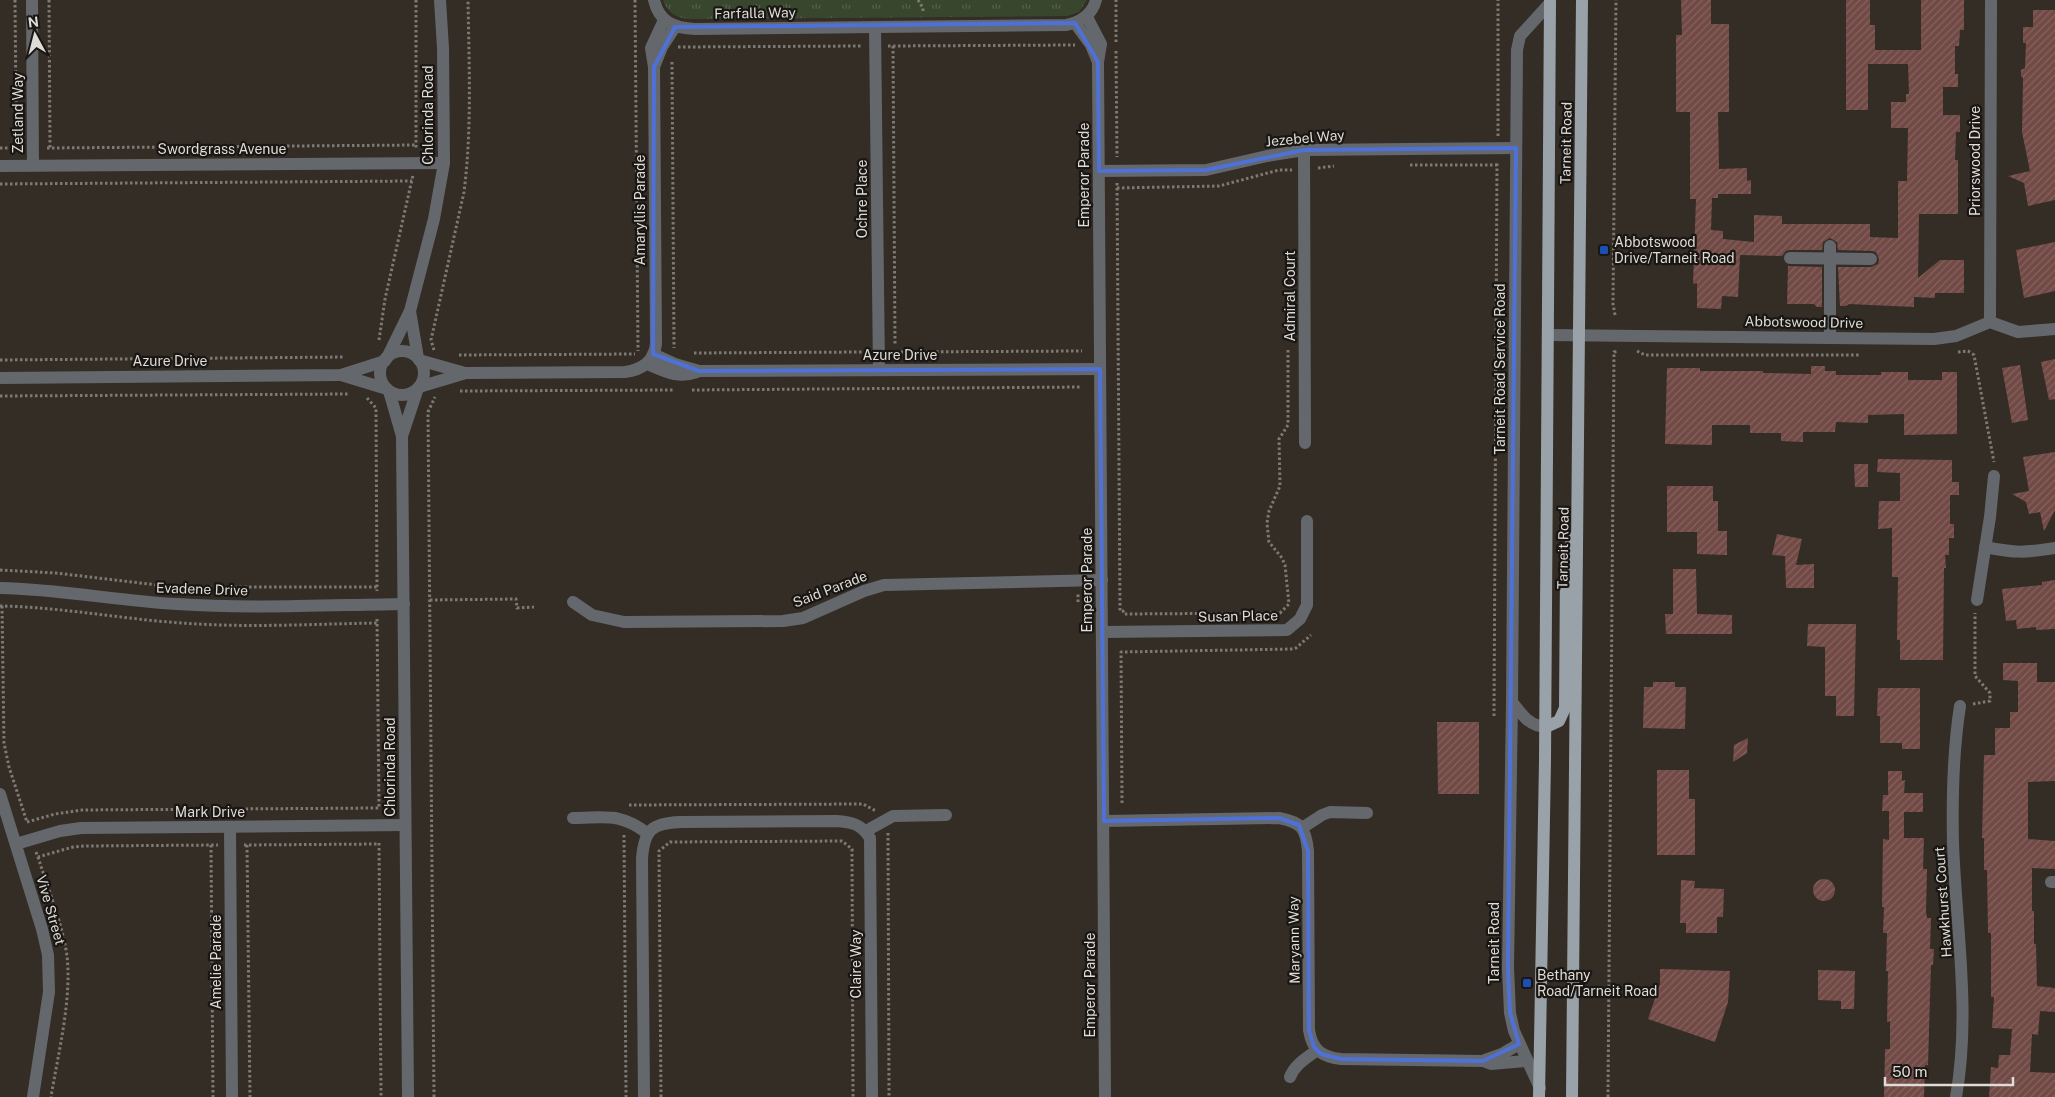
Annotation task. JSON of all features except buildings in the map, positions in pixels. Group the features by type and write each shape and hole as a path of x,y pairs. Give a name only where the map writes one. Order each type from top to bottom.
{"main road":[{"name":"Tarneit Road","path":"1572,1097 1579,506 1582,0"},
{"name":"Tarneit Road","path":"1540,1093 1546,727 1550,2"},
{"path":"1546,727 1559,721 1565,708 1566,571 1579,506"}],"street":[{"name":"Zetland Way","path":"32,0 34,166"},
{"path":"654,0 659,14 670,24"},
{"path":"1081,20 1094,8 1096,0"},
{"name":"Priorswood Drive","path":"1990,322 1991,0"},
{"name":"Chlorinda Road","path":"386,360 410,311 434,219 444,163 441,2"},
{"name":"Tarneit Road Service Road","path":"1512,702 1518,40 1550,2"},
{"name":"Farfalla Way","path":"670,24 695,29 1050,26 1081,20"},
{"name":"Emperor Parade","path":"1081,20 1098,62 1105,1097"},
{"name":"Amaryllis Parade","path":"650,359 656,344 654,67 670,24"},
{"name":"Ochre Place","path":"876,27 878,370"},
{"name":"Jezebel Way","path":"1099,171 1206,170 1267,156 1304,150 1516,148"},
{"name":"Admiral Court","path":"1304,150 1305,443"},
{"name":"Swordgrass Avenue","path":"0,166 444,163"},
{"path":"1790,258 1830,252 1871,258"},
{"path":"1830,252 1830,338"},
{"name":"Chlorinda Road","path":"410,311 418,359"},
{"path":"1990,322 2018,332 2055,329"},
{"name":"Abbotswood Drive","path":"1548,335 1934,339 1956,336 1990,322"},
{"path":"466,373 402,395 388,390 382,382 380,373 386,360 394,353 401,352 410,353 418,359 466,373 625,372 634,371 650,359"},
{"path":"418,359 424,374 418,388"},
{"name":"Azure Drive","path":"650,359 699,371 1100,369"},
{"name":"Azure Drive","path":"0,378 341,375 386,360"},
{"name":"Azure Drive","path":"341,375 388,390"},
{"name":"Chlorinda Road","path":"402,436 418,388"},
{"name":"Chlorinda Road","path":"388,390 402,436 408,1097"},
{"path":"1977,600 1990,517 1994,476"},
{"name":"Susan Place","path":"1102,632 1287,630 1300,620 1307,605 1307,521"},
{"path":"1985,547 2013,553 2055,548"},
{"name":"Said Parade","path":"573,602 592,615 624,622 783,621 802,618 864,591 884,585 1102,580"},
{"name":"Evadene Drive","path":"0,588 50,590 141,602 209,606 404,604"},
{"path":"1512,702 1528,721 1537,727 1546,727"},
{"name":"Tarneit Road","path":"1512,702 1508,968 1510,1013 1519,1044 1540,1093"},
{"name":"Hawkhurst Court","path":"1956,1097 1961,1047 1962,972 1953,843 1954,744 1960,706"},
{"name":"Vive Street","path":"0,794 46,942 49,966 49,992 33,1097"},
{"path":"1104,821 1279,818 1291,820 1302,828 1330,812 1367,813"},
{"path":"644,1097 642,859 644,839 648,834 658,825 680,822 851,822 860,826 866,832 893,816 946,815"},
{"path":"573,818 628,820 634,822 648,834"},
{"name":"Mark Drive","path":"16,844 60,831 81,828 405,825"},
{"name":"Amelie Parade","path":"230,827 232,1097"},
{"name":"Maryann Way","path":"1302,828 1307,840 1308,851 1309,1030 1310,1039 1317,1050"},
{"name":"Claire Way","path":"866,832 870,838 871,848 872,1097"},
{"path":"1483,1061 1502,1054 1519,1044"},
{"path":"1290,1077 1299,1063 1317,1050 1330,1058 1341,1059 1483,1061 1491,1064 1526,1061"}],"path":[{"path":"15,0 16,108"},
{"path":"49,0 50,148"},
{"path":"378,343 385,299 415,163 416,0"},
{"path":"635,0 638,354"},
{"path":"1116,0 1120,611 1124,611 1124,614 1280,613 1289,604 1285,565 1282,558 1269,542 1267,523 1269,511 1280,486 1279,439 1288,425 1288,346"},
{"path":"1494,716 1498,0"},
{"path":"1615,315 1613,304 1616,0"},
{"path":"893,46 895,352"},
{"path":"672,55 674,354"},
{"path":"17,138 17,148"},
{"path":"0,148 416,145"},
{"path":"1289,170 1289,180"},
{"path":"0,184 412,181"},
{"path":"1948,337 1951,352 1968,351 1974,355 1994,462 1994,476"},
{"path":"1632,350 1645,355 1864,355"},
{"path":"1608,1097 1614,352 1620,351"},
{"path":"0,360 353,357"},
{"path":"687,390 1082,387"},
{"path":"450,391 677,390"},
{"path":"434,1097 428,412 437,392"},
{"path":"0,570 56,573 184,587 377,587"},
{"path":"430,600 516,599 517,608 534,608"},
{"path":"1960,706 1990,701 1990,693 1974,676 1975,609 1977,600"},
{"path":"2,606 3,734 5,752 38,857 79,846 379,844"},
{"path":"1122,803 1121,652 1293,649 1311,635"},
{"path":"626,1097 624,835 628,820 628,805 863,804 873,809 884,820 888,833 889,1097"},
{"path":"379,808 381,1097"},
{"path":"661,1097 659,851 670,842 842,841 852,849 853,1097"},
{"path":"211,845 213,1097"},
{"path":"247,845 250,1097"}],"highlighted area":[{"path":"1075,23 1098,62 1099,171 1206,170 1304,150 1516,148 1508,968 1510,1013 1519,1044 1483,1061 1341,1059 1321,1054 1314,1047 1309,1030 1308,851 1299,825 1279,818 1104,821 1100,369 699,371 653,354 654,67 675,27"}],"green space":[{"path":"663,0 1087,0 1079,12 1067,16 689,19 673,14"}],"place":[{"name":"Abbotswood Drive/Tarneit Road","path":"1604,250"},
{"name":"Bethany Road/Tarneit Road","path":"1527,983"}]}
